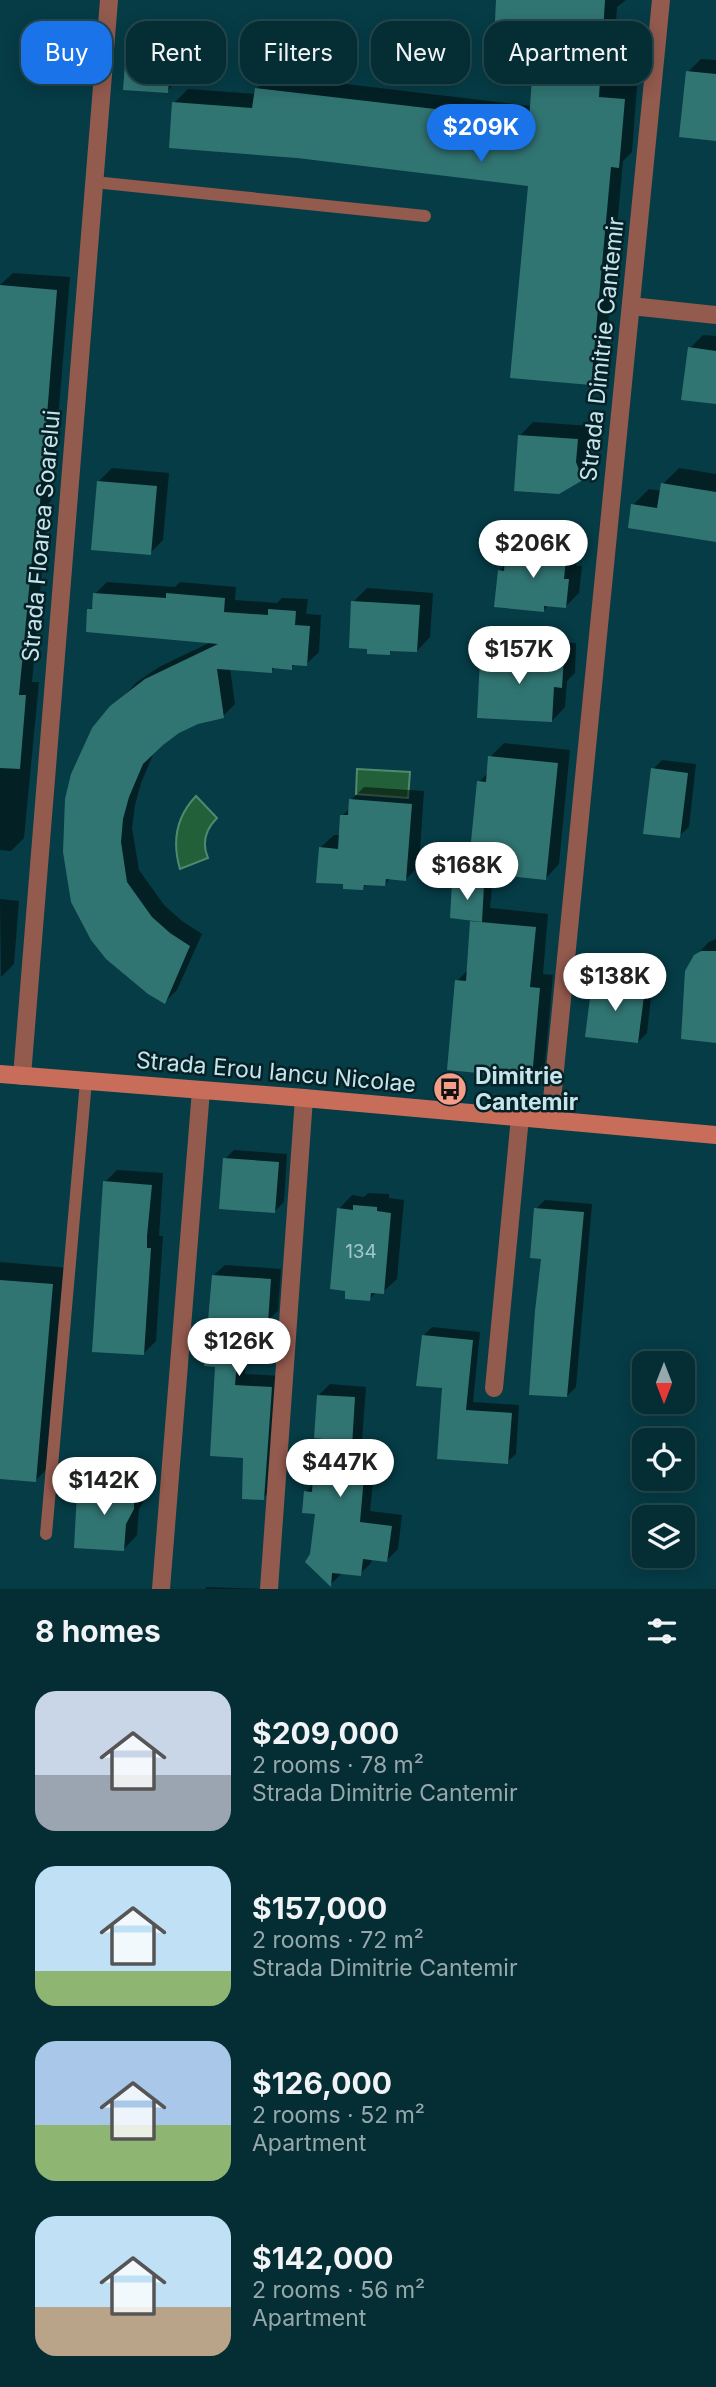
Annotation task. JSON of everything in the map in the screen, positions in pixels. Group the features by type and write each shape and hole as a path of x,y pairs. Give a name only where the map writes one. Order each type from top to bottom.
{"street":[{"name":"Strada Floarea Soarelui","path":"22,1076 109,0"},
{"name":"Strada Dimitrie Cantemir","path":"550,1120 661,0"},
{"path":"631,306 716,315"},
{"name":"Strada Erou Iancu Nicolae","path":"0,1074 716,1135"},
{"path":"162,1589 201,1090"},
{"path":"269,1589 304,1098"},
{"path":"494,1388 520,1117"}],"lane":[{"path":"94,182 425,216"},
{"path":"46,1534 86,1081"}],"shaded area":[{"path":"357,769 410,772 408,798 356,794"},
{"path":"196,796 217,818 206,837 208,858 180,869 176,849 178,830 184,812"}],"building":[{"path":"496,0 605,0 604,21 495,21"},
{"path":"126,49 126,84 169,84 168,93 123,90"},
{"path":"686,71 716,74 716,141 679,137"},
{"path":"532,84 600,84 599,97 625,99 619,168 611,167 591,385 510,378 528,186 297,158 169,148 172,102 252,108 255,88 529,120"},
{"path":"0,285 57,290 39,516 36,516 19,695 26,695 20,769 0,768"},
{"path":"688,347 716,351 716,404 681,400"},
{"path":"518,435 578,439 576,462 583,480 559,494 514,491"},
{"path":"97,481 157,486 151,555 91,550"},
{"path":"661,483 716,492 716,542 628,528 631,504 657,508"},
{"path":"538,546 567,549 564,579 569,579 566,608 544,606 544,612 494,607 498,570 504,571 506,548 538,551"},
{"path":"93,593 166,598 166,593 225,598 224,612 268,615 268,609 296,611 295,625 310,626 307,666 292,665 292,670 272,668 272,673 217,669 224,718 198,724 163,745 143,764 129,797 121,842 127,882 152,917 190,946 165,1004 148,994 106,959 91,940 71,902 63,852 65,799 71,774 92,728 110,706 145,679 218,644 86,632 87,609 92,609"},
{"path":"351,601 420,605 417,652 367,654 367,649 349,648"},
{"path":"499,651 564,655 562,688 554,687 552,722 477,718 480,659 499,660"},
{"path":"488,756 558,763 546,880 468,872 477,781 486,782"},
{"path":"651,768 688,773 680,838 643,834"},
{"path":"349,799 412,804 406,881 386,879 385,886 364,885 363,890 343,889 343,884 316,883 319,847 338,849 340,815 348,815"},
{"path":"452,883 484,885 482,922 450,918"},
{"path":"470,921 536,927 530,987 540,988 532,1078 447,1070 455,980 466,981"},
{"path":"701,951 716,951 716,1043 681,1039 685,971 694,955"},
{"path":"592,982 645,988 638,1043 585,1037"},
{"path":"223,1158 279,1162 275,1213 219,1209"},
{"path":"103,1181 152,1185 147,1236 147,1248 151,1248 144,1355 92,1352"},
{"path":"353,1205 377,1207 377,1211 391,1213 384,1294 371,1293 370,1301 345,1299 345,1291 330,1289 337,1208 353,1210"},
{"path":"534,1208 584,1212 567,1397 529,1395 541,1259 530,1258"},
{"path":"212,1275 271,1279 268,1323 259,1323 258,1339 239,1338 235,1385 272,1387 264,1500 242,1499 243,1458 210,1456 215,1367 204,1366"},
{"path":"0,1280 53,1284 36,1482 0,1479"},
{"path":"422,1335 473,1340 466,1410 512,1413 508,1464 437,1459 442,1388 416,1386"},
{"path":"317,1395 355,1397 351,1463 365,1465 360,1522 392,1526 387,1562 363,1559 361,1576 332,1573 331,1587 305,1562 310,1554 315,1514 302,1513 304,1491 312,1492 313,1474 334,1440 314,1438"},
{"path":"101,1480 120,1481 128,1486 134,1497 134,1509 126,1524 124,1551 74,1548 77,1492 100,1493"}],"place":[{"name":"Dimitrie Cantemir","path":"450,1089"}]}
